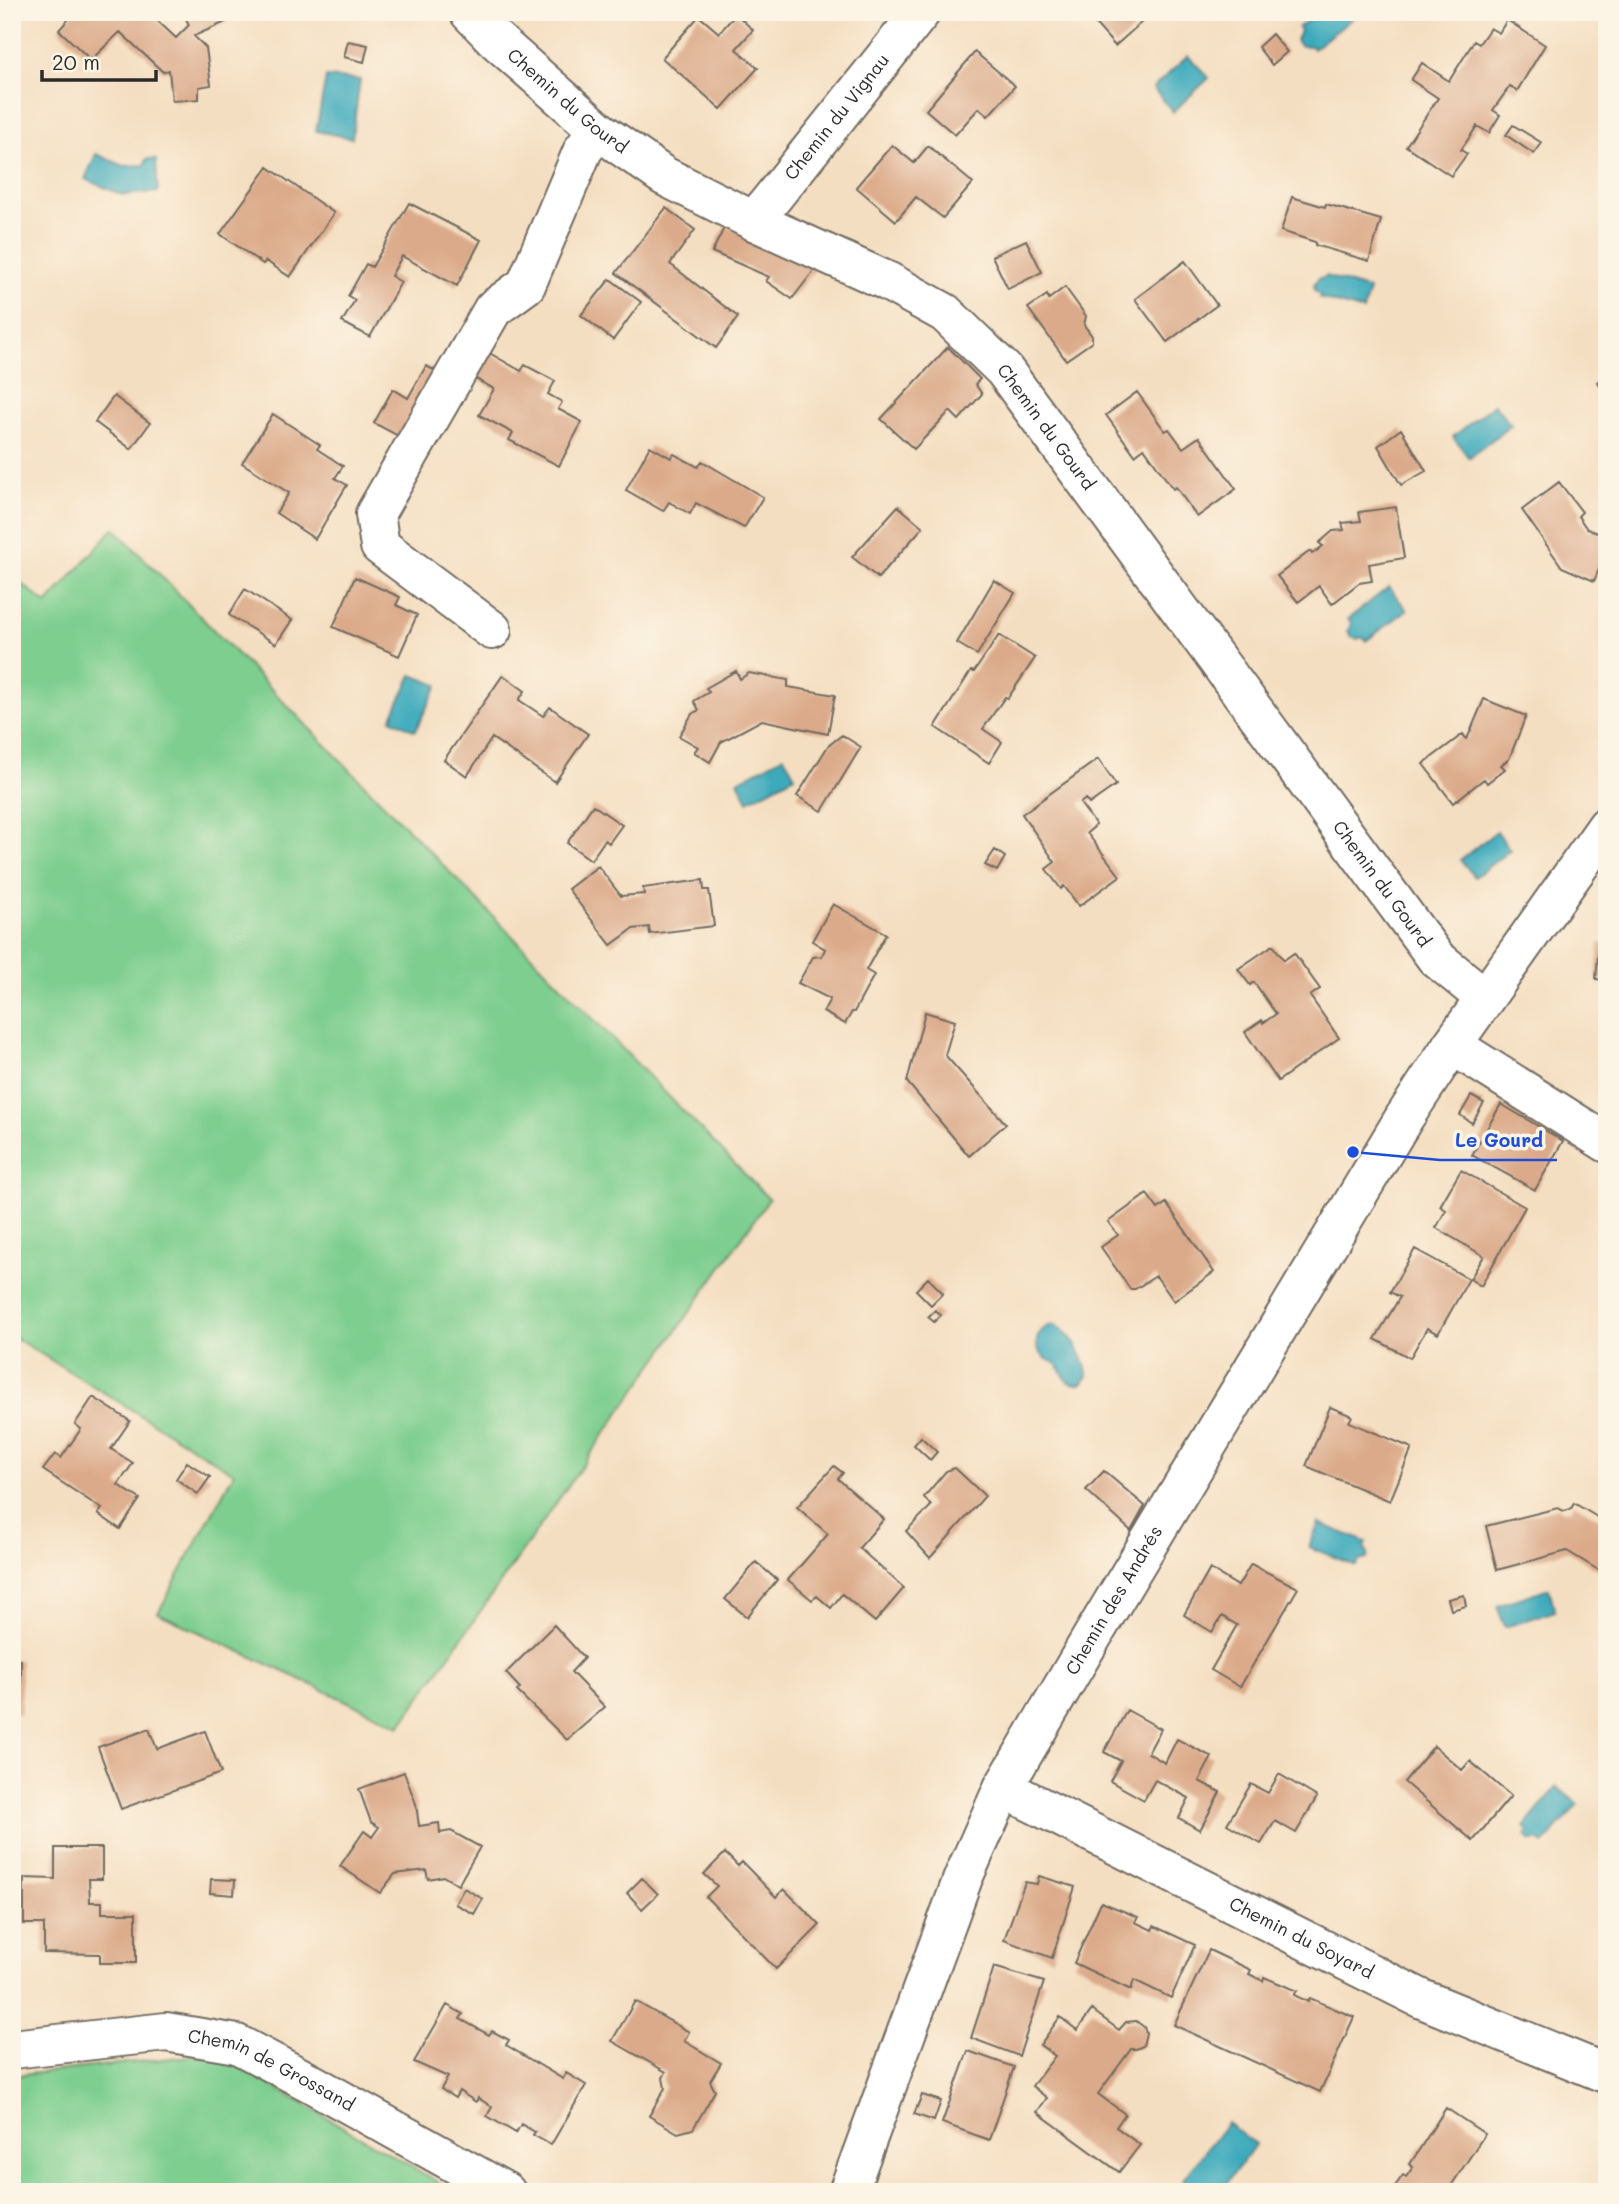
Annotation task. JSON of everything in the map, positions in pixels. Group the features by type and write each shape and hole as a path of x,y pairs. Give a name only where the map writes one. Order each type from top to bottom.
{"street":[{"name":"Chemin du Gourd","path":"469,12 496,40 598,130 664,176 754,221 887,281 945,313 1004,369 1436,958 1485,998"},
{"name":"Chemin du Vignau","path":"754,221 921,12"},
{"path":"492,630 380,546 375,514 493,309 526,285 583,150 598,130"},
{"name":"Chemin des Andrés","path":"848,2192 963,1878 1003,1788 1404,1118 1452,1045 1607,826"},
{"path":"1452,1045 1607,1143"},
{"name":"Chemin du Soyard","path":"1003,1788 1422,2000 1607,2074"},
{"name":"Chemin de Grossand","path":"12,2049 166,2032 237,2044 506,2192"}],"green space":[{"path":"114,528 769,1199 400,1726 158,1613 234,1473 12,1336 12,576 47,604"},
{"path":"216,2053 455,2192 12,2192 12,2076"}],"water":[{"path":"1318,12 1358,14 1313,49 1311,46 1300,46 1296,40 1300,31 1298,28"},
{"path":"1188,56 1209,78 1173,112 1153,88"},
{"path":"326,77 360,80 352,138 316,131"},
{"path":"96,154 124,166 144,165 147,159 156,159 158,192 122,195 85,179"},
{"path":"1326,276 1369,290 1363,311 1319,298 1314,285 1319,278"},
{"path":"1494,404 1511,425 1469,458 1453,437"},
{"path":"1389,587 1407,610 1366,641 1362,637 1351,637 1348,631 1351,623 1348,619"},
{"path":"412,675 438,685 415,731 391,719"},
{"path":"784,756 795,776 748,801 738,781"},
{"path":"1497,831 1510,850 1475,877 1460,860"},
{"path":"1052,1324 1066,1333 1080,1353 1088,1376 1082,1384 1068,1382 1057,1365 1039,1351 1038,1337"},
{"path":"1319,1523 1366,1542 1364,1547 1368,1553 1367,1559 1359,1561 1356,1566 1309,1547"},
{"path":"1549,1588 1555,1611 1505,1627 1497,1606"},
{"path":"1557,1787 1578,1804 1544,1844 1530,1841 1526,1836 1528,1830 1524,1827"},
{"path":"1227,2123 1255,2145 1220,2192 1199,2192 1183,2179"}],"building":[{"path":"75,12 148,12 176,38 189,25 183,12 225,12 228,21 194,36 206,48 211,85 199,87 199,99 172,101 169,70 163,72 120,32 91,60 59,30"},
{"path":"1085,12 1134,12 1142,22 1115,46"},
{"path":"736,14 753,30 736,49 758,68 721,109 662,58 699,16 719,33"},
{"path":"1507,20 1545,45 1517,91 1510,86 1493,110 1500,115 1489,133 1477,126 1461,150 1467,154 1451,176 1406,146 1438,98 1411,80 1422,63 1449,81 1474,41 1479,44 1490,28 1499,33"},
{"path":"1272,34 1287,52 1272,65 1258,47"},
{"path":"348,41 368,45 364,62 344,57"},
{"path":"975,52 1015,86 988,116 979,108 955,135 926,110"},
{"path":"1513,125 1542,143 1534,154 1506,135"},
{"path":"892,145 914,163 928,146 973,183 943,218 916,197 896,221 856,187"},
{"path":"268,167 334,213 290,277 266,261 263,264 220,234"},
{"path":"1292,197 1381,220 1369,261 1315,245 1315,242 1281,231"},
{"path":"409,203 481,240 457,286 402,256 391,276 401,282 370,337 342,322 355,300 348,296 366,264 372,267"},
{"path":"666,208 695,230 670,264 738,317 716,348 616,273"},
{"path":"725,226 819,264 792,299 766,281 769,277 712,252"},
{"path":"1026,240 1042,272 1008,289 992,256"},
{"path":"1185,261 1217,305 1167,342 1135,299"},
{"path":"610,279 641,302 613,340 581,315"},
{"path":"1065,287 1086,316 1084,325 1092,336 1092,342 1066,360 1028,308 1047,295 1049,299"},
{"path":"948,347 980,379 975,384 982,394 959,420 950,411 914,449 881,419"},
{"path":"486,351 521,371 525,365 555,381 548,394 562,402 558,409 582,422 559,466 509,440 513,433 479,415 494,389 472,377"},
{"path":"426,366 438,372 402,438 374,423 393,389 408,398"},
{"path":"1607,374 1607,395 1597,382"},
{"path":"1137,392 1165,431 1169,429 1183,448 1199,437 1236,489 1197,517 1144,448 1135,455 1106,415"},
{"path":"114,396 150,423 131,449 95,422"},
{"path":"273,414 320,445 317,449 343,466 335,478 347,485 315,539 276,513 289,493 242,463"},
{"path":"1401,429 1426,471 1401,485 1378,446"},
{"path":"650,446 671,458 674,454 698,467 702,461 763,497 744,528 696,503 690,514 669,502 663,511 626,490"},
{"path":"1559,482 1582,512 1578,516 1587,529 1607,536 1607,551 1594,581 1562,567 1522,510"},
{"path":"898,506 923,527 878,578 852,557"},
{"path":"1396,507 1404,558 1369,564 1372,581 1359,583 1332,604 1319,586 1298,602 1277,576 1310,551 1312,554 1323,546 1319,543 1333,531 1344,530 1342,523 1361,521 1359,512"},
{"path":"355,577 400,597 396,605 417,615 399,656 333,627"},
{"path":"994,580 1015,593 977,655 957,643"},
{"path":"245,589 292,620 276,644 229,615"},
{"path":"999,635 1035,658 983,729 1002,742 989,763 935,727 971,671 974,672"},
{"path":"736,671 740,679 749,673 788,680 788,687 835,695 828,734 762,720 721,742 710,762 694,752 698,747 679,736 692,714 699,710 694,701 709,692 706,688"},
{"path":"503,675 525,691 519,700 543,716 550,707 588,734 555,782 492,738 467,776 444,760"},
{"path":"1484,699 1526,716 1509,759 1501,765 1505,769 1487,783 1484,779 1453,803 1423,764 1463,734 1466,739 1468,737"},
{"path":"842,735 861,747 822,811 797,796 828,746"},
{"path":"1098,759 1116,785 1089,804 1086,799 1080,803 1096,825 1087,833 1120,876 1079,906 1064,886 1061,889 1046,869 1055,862 1022,814"},
{"path":"593,805 622,825 609,843 605,840 591,860 567,843"},
{"path":"995,850 1005,857 997,871 985,865"},
{"path":"598,866 621,896 644,894 643,888 703,880 704,890 709,890 714,926 650,934 649,927 633,929 611,945 568,889"},
{"path":"833,904 886,934 866,970 874,975 845,1024 823,1012 830,999 798,983 813,957 822,956 825,949 812,941"},
{"path":"1599,943 1607,944 1607,980 1596,979"},
{"path":"1273,945 1284,960 1294,953 1320,989 1310,996 1339,1038 1278,1081 1245,1032 1276,1014 1254,982 1250,985 1238,969"},
{"path":"925,1012 955,1021 945,1055 1006,1124 969,1156 907,1082"},
{"path":"1471,1096 1484,1103 1472,1123 1460,1115"},
{"path":"1501,1104 1563,1141 1535,1190 1472,1155"},
{"path":"1461,1170 1525,1207 1481,1286 1470,1279 1484,1256 1436,1228 1446,1210 1440,1206"},
{"path":"1147,1194 1158,1209 1166,1203 1214,1272 1174,1301 1156,1276 1135,1289 1130,1289 1101,1247 1118,1235 1108,1222"},
{"path":"1415,1249 1469,1279 1438,1334 1427,1328 1410,1358 1375,1339 1400,1297 1390,1292"},
{"path":"928,1278 943,1293 931,1305 916,1290"},
{"path":"935,1310 941,1315 934,1322 928,1317"},
{"path":"93,1397 130,1421 111,1449 133,1463 118,1485 140,1499 120,1529 98,1514 102,1509 43,1470 55,1454 61,1458 81,1429 75,1424"},
{"path":"1330,1407 1352,1416 1349,1422 1412,1448 1390,1501 1306,1466"},
{"path":"921,1437 937,1452 930,1460 914,1445"},
{"path":"187,1462 210,1477 198,1494 176,1479"},
{"path":"834,1466 843,1473 838,1479 884,1519 859,1548 904,1588 875,1622 842,1594 831,1608 817,1596 812,1600 788,1580 828,1534 797,1507"},
{"path":"955,1468 985,1496 930,1558 906,1531 931,1506 924,1497 946,1471"},
{"path":"1104,1471 1145,1506 1131,1531 1086,1490"},
{"path":"1574,1503 1607,1523 1607,1560 1600,1571 1567,1551 1497,1570 1486,1526 1558,1508 1564,1511 1571,1509"},
{"path":"756,1562 777,1580 747,1617 725,1599"},
{"path":"1251,1564 1298,1588 1240,1687 1211,1670 1237,1625 1222,1616 1212,1632 1184,1615 1210,1569 1238,1586"},
{"path":"1464,1595 1466,1606 1451,1610 1448,1599"},
{"path":"554,1625 584,1658 571,1672 605,1707 567,1740 517,1691 520,1688 506,1673"},
{"path":"12,1660 21,1660 21,1714 12,1714"},
{"path":"1127,1710 1161,1729 1148,1753 1165,1763 1177,1739 1212,1757 1199,1781 1220,1792 1200,1830 1179,1818 1189,1798 1155,1780 1144,1800 1110,1781 1121,1761 1104,1752"},
{"path":"149,1729 157,1749 205,1731 221,1773 121,1809 98,1747"},
{"path":"1434,1746 1462,1770 1470,1761 1511,1796 1473,1841 1404,1782"},
{"path":"404,1772 416,1804 419,1826 439,1823 440,1833 451,1831 480,1847 458,1885 443,1876 428,1879 426,1870 395,1874 380,1893 340,1866 364,1831 372,1837 379,1827 371,1822 359,1789"},
{"path":"1279,1774 1317,1797 1296,1833 1275,1821 1261,1844 1227,1824 1251,1784 1268,1793"},
{"path":"55,1848 102,1848 102,1879 89,1879 90,1902 102,1902 102,1913 136,1913 136,1963 100,1963 100,1954 44,1953 44,1924 24,1924 24,1878 55,1879"},
{"path":"725,1853 738,1866 742,1862 776,1897 784,1889 820,1925 776,1969 706,1897 717,1886 704,1874"},
{"path":"1039,1876 1075,1887 1052,1958 1004,1940 1025,1882 1037,1884"},
{"path":"642,1878 658,1894 642,1909 627,1893"},
{"path":"211,1879 235,1880 234,1895 210,1893"},
{"path":"464,1888 483,1899 474,1914 455,1904"},
{"path":"1101,1902 1138,1917 1135,1922 1152,1930 1154,1926 1195,1945 1171,1998 1134,1980 1131,1990 1074,1963"},
{"path":"1209,1950 1251,1970 1249,1974 1263,1981 1264,1977 1297,1991 1294,1995 1308,2002 1310,1998 1354,2017 1320,2092 1174,2025"},
{"path":"994,1967 1044,1982 1019,2056 971,2038"},
{"path":"635,2001 689,2032 684,2041 721,2063 710,2081 715,2091 693,2129 678,2133 649,2116 665,2088 663,2078 666,2072 612,2041"},
{"path":"447,2005 463,2014 460,2019 489,2035 492,2031 509,2040 506,2045 563,2079 566,2073 586,2085 551,2145 533,2135 535,2132 521,2124 516,2133 487,2116 492,2107 478,2098 476,2102 459,2091 455,2098 441,2089 448,2077 414,2062"},
{"path":"1092,2010 1119,2030 1126,2022 1136,2021 1144,2027 1146,2033 1143,2046 1131,2049 1098,2094 1125,2114 1116,2127 1140,2145 1119,2172 1037,2112 1047,2098 1032,2086 1055,2056 1040,2045 1060,2017 1077,2030"},
{"path":"968,2051 1014,2067 989,2140 942,2123"},
{"path":"922,2095 941,2101 934,2121 914,2114"},
{"path":"1446,2108 1485,2134 1447,2192 1391,2192 1403,2175 1406,2177 1413,2167 1410,2164"}],"place":[{"name":"Le Gourd","path":"1353,1152"}]}
